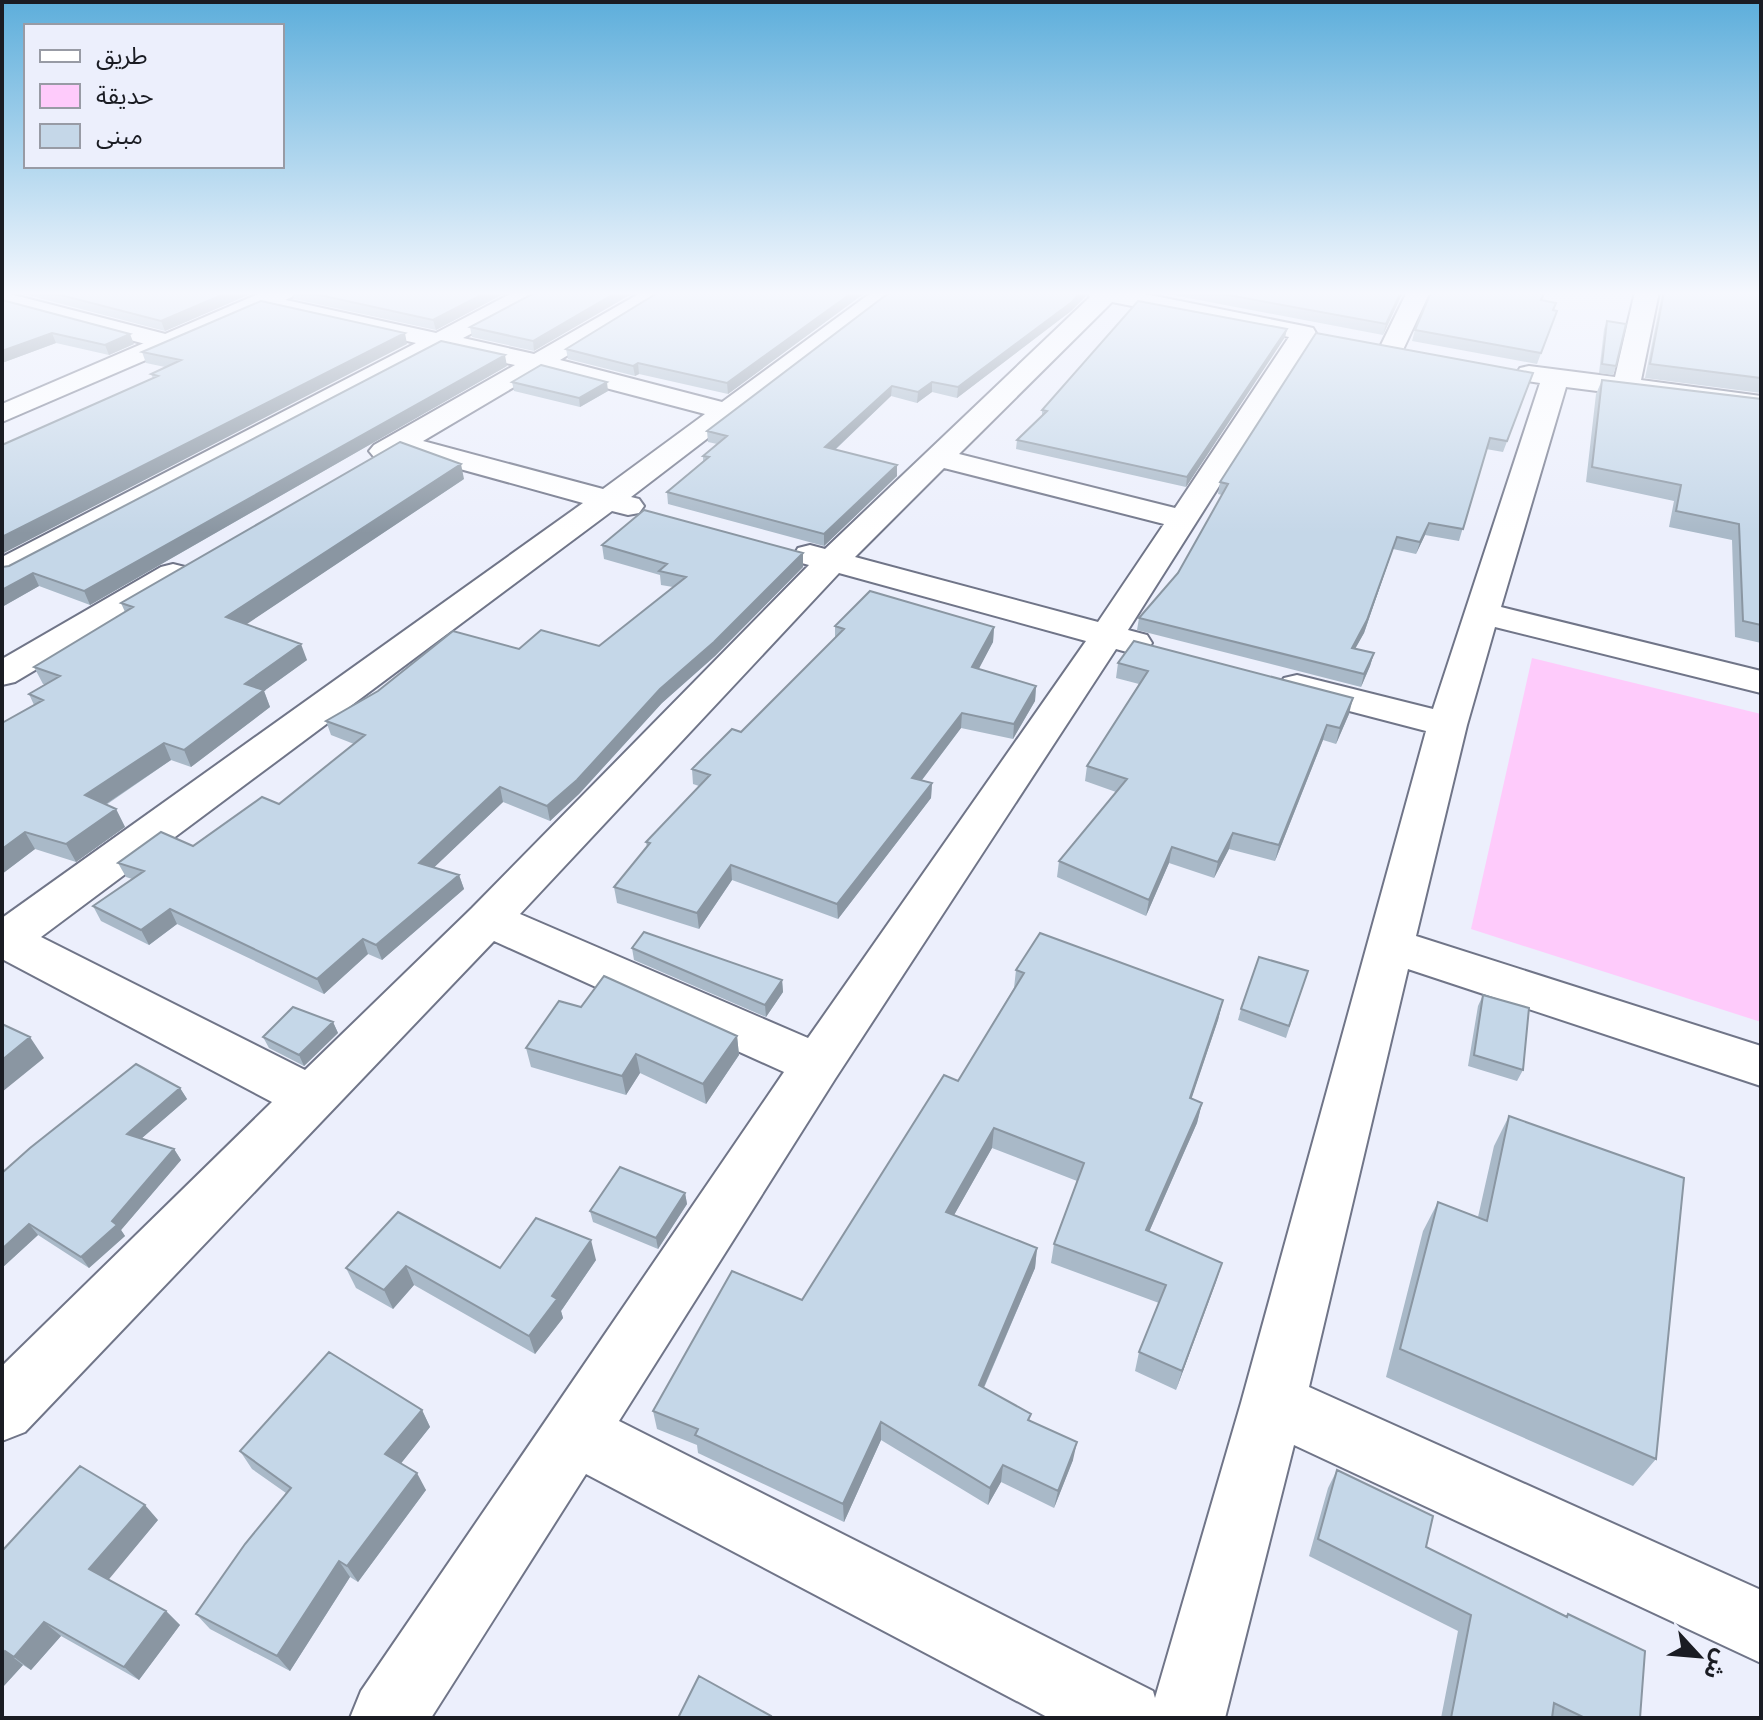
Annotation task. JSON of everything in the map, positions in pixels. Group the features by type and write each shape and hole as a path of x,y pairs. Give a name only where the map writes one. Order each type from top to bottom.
{"street":[{"path":"2,414 98,372"},
{"path":"2,570 378,372"},
{"path":"357,467 519,372"},
{"path":"576,372 725,411"},
{"path":"311,1098 3,939 608,500 778,372"},
{"path":"2,1410 488,919 832,561 1024,372"},
{"path":"388,1718 817,1065 1107,636 1181,519 1292,372"},
{"path":"1626,388 1629,372"},
{"path":"1187,1718 1273,1403 1447,725 1481,613 1533,374 1761,404"},
{"path":"399,443 653,513"},
{"path":"939,458 1181,519"},
{"path":"772,545 1169,652"},
{"path":"2,674 192,563"},
{"path":"1481,613 1761,682"},
{"path":"2,638 41,651"},
{"path":"1262,676 1447,725"},
{"path":"488,919 602,970 702,1009 817,1065"},
{"path":"1390,945 1761,1066"},
{"path":"1273,1403 1761,1627"},
{"path":"576,1434 1126,1718"}],"green space":[{"path":"1532,658 1761,714 1761,1022 1471,929"}],"building":[{"path":"327,372 2,537 2,445 158,376 151,374"},
{"path":"381,372 474,372 84,591 33,573 2,590 2,567"},
{"path":"529,372 569,372 607,382 579,398 512,382"},
{"path":"679,372 742,372 727,383"},
{"path":"784,372 978,372 958,387 932,382 918,392 892,386 825,447 897,465 824,534 667,492 709,457 703,456 727,436 707,431"},
{"path":"1075,372 1258,372 1187,477 1017,440 1047,411 1042,410"},
{"path":"1291,372 1533,373 1507,441 1490,438 1463,529 1429,523 1420,542 1397,537 1367,620 1352,648 1374,653 1364,674 1139,618 1178,573 1228,484 1220,482"},
{"path":"1716,372 1761,372 1761,378"},
{"path":"1602,380 1761,399 1761,625 1743,621 1739,524 1676,511 1681,485 1592,467"},
{"path":"400,442 461,464 226,617 301,644 245,684 264,690 184,750 164,743 85,795 116,809 66,844 25,832 2,849 2,723 43,700 29,694 60,676 34,667 133,607 121,603"},
{"path":"644,510 803,553 714,642 660,689 577,780 547,806 500,787 419,863 459,875 376,945 363,939 317,979 170,909 141,930 93,906 144,871 118,863 161,832 193,846 262,797 279,804 365,735 326,721 378,691 453,631 519,649 541,630 599,646 686,577 659,571 667,564 602,545"},
{"path":"870,591 994,627 972,667 1036,686 1014,724 962,713 912,778 932,783 837,904 731,865 697,913 614,887 650,843 646,842 710,775 692,769 732,729 741,732 844,629 835,626"},
{"path":"1134,641 1353,698 1340,728 1327,725 1279,845 1233,833 1218,862 1172,847 1149,900 1059,861 1127,779 1087,766 1148,671 1118,663"},
{"path":"644,932 782,980 765,1005 632,948"},
{"path":"1040,933 1223,1000 1190,1098 1202,1103 1146,1230 1222,1263 1182,1371 1139,1352 1166,1285 1054,1244 1084,1163 994,1128 946,1212 1037,1248 979,1385 1031,1414 1028,1420 1077,1442 1058,1491 1003,1465 990,1488 881,1422 843,1504 695,1435 698,1429 653,1411 732,1271 802,1300 944,1075 958,1081 1024,973 1016,970"},
{"path":"1259,957 1308,971 1289,1026 1241,1009"},
{"path":"604,976 737,1036 703,1084 636,1054 622,1076 526,1048 559,1001 581,1007"},
{"path":"1483,995 1529,1008 1523,1070 1474,1055"},
{"path":"293,1007 333,1022 299,1055 263,1037"},
{"path":"2,1024 30,1037 2,1060"},
{"path":"136,1064 180,1088 127,1134 174,1149 112,1221 117,1225 81,1257 29,1224 2,1249 2,1173"},
{"path":"1509,1116 1684,1178 1656,1459 1400,1349 1438,1202 1487,1221"},
{"path":"620,1167 685,1193 656,1238 590,1211"},
{"path":"398,1212 500,1268 536,1218 591,1240 552,1296 557,1299 529,1336 406,1266 384,1290 346,1268"},
{"path":"329,1352 422,1410 385,1454 417,1473 347,1566 339,1561 277,1656 196,1614 245,1544 291,1488 240,1451"},
{"path":"80,1466 145,1505 89,1569 166,1611 124,1667 44,1622 14,1657 5,1651 2,1654 2,1551"},
{"path":"1337,1470 1433,1516 1426,1547 1567,1617 1568,1614 1645,1651 1640,1718 1585,1718 1554,1703 1552,1718 1451,1718 1471,1615 1318,1539"},
{"path":"699,1676 771,1716 770,1718 678,1718"}]}
